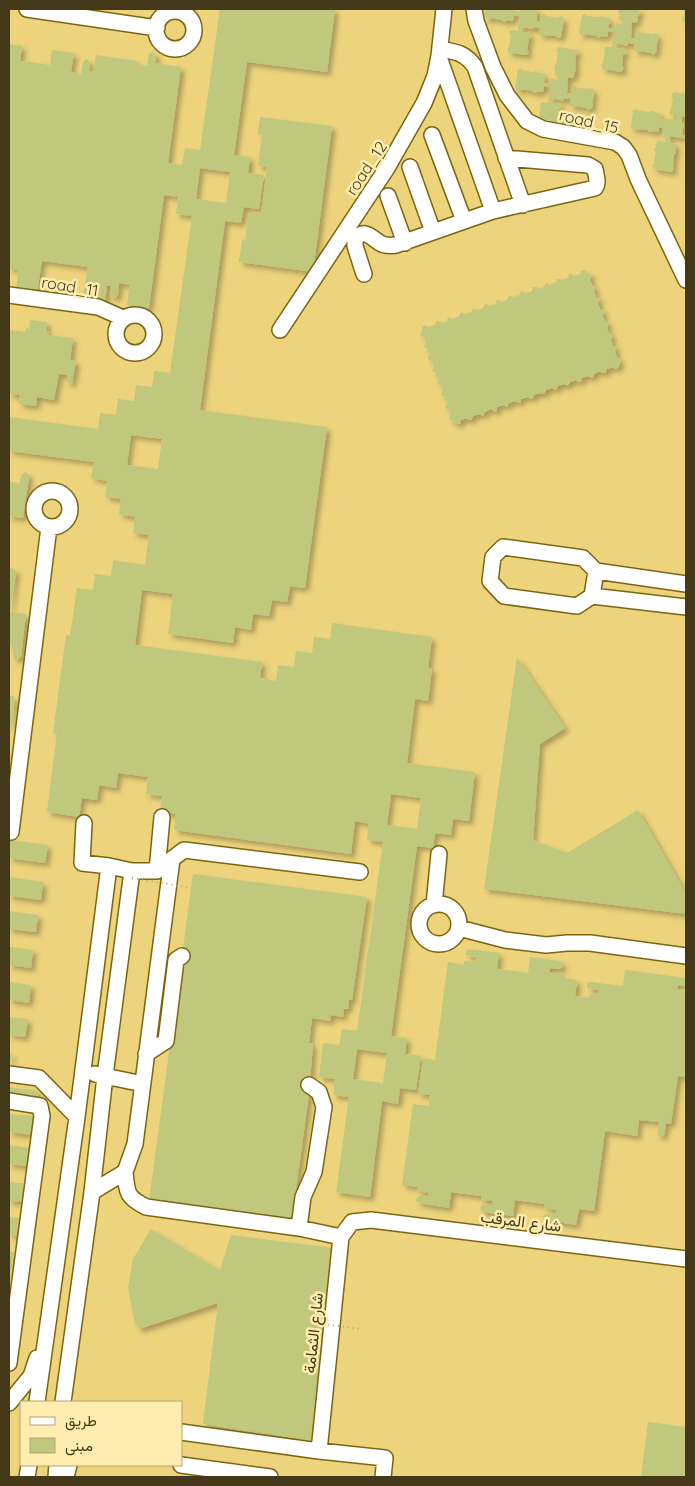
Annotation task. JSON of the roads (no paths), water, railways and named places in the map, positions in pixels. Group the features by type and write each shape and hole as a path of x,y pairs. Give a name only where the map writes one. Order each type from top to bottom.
{"street":[{"path":"28,9 156,28"},
{"name":"road_12","path":"280,330 404,140 430,90 435,76 444,9"},
{"name":"road_15","path":"474,9 476,21 493,67 507,95 527,121 543,129 615,142 623,147 629,155 638,179 686,280"},
{"path":"492,211 439,52 459,53 469,59 474,67 523,205"},
{"path":"432,135 464,221"},
{"path":"364,274 354,246 354,240 358,235 369,235 388,246 405,243 492,211 595,188 598,181 595,169 588,165 506,158"},
{"path":"410,167 433,232"},
{"path":"388,196 405,243"},
{"name":"road_11","path":"9,295 98,307 123,318"},
{"path":"11,832 49,527"},
{"path":"686,584 596,571 583,558 503,547 493,557 490,580 504,596 577,606 592,596 686,607"},
{"path":"592,596 596,571"},
{"path":"84,823 82,863 109,866 132,875 157,871 162,817"},
{"path":"341,1236 299,1228 146,1207 133,1200 126,1190 125,1172 134,1144 172,859 184,850 360,872"},
{"path":"434,905 439,854"},
{"path":"37,1401 83,1072 109,866"},
{"path":"65,1399 132,875"},
{"path":"440,904 453,910 459,922 456,935 452,940 441,945 434,944 420,932 422,913 434,905 440,904"},
{"path":"459,928 504,940 546,945 590,943 686,956"},
{"path":"146,1054 166,1041 174,969 176,960 182,956"},
{"path":"83,1072 143,1084"},
{"path":"9,1074 39,1078 77,1116"},
{"path":"299,1228 303,1197 314,1172 324,1107 319,1092 309,1085"},
{"path":"9,1101 40,1106 42,1116 9,1363"},
{"path":"92,1192 125,1172"},
{"name":"شارع المرقب","path":"341,1236 352,1222 371,1220 686,1259"},
{"name":"شارع الثمامة","path":"319,1451 341,1236"},
{"path":"53,1288 78,1292"},
{"path":"9,1403 31,1376 47,1328"},
{"path":"182,1432 385,1458 383,1477"},
{"path":"182,1465 270,1477"}]}
